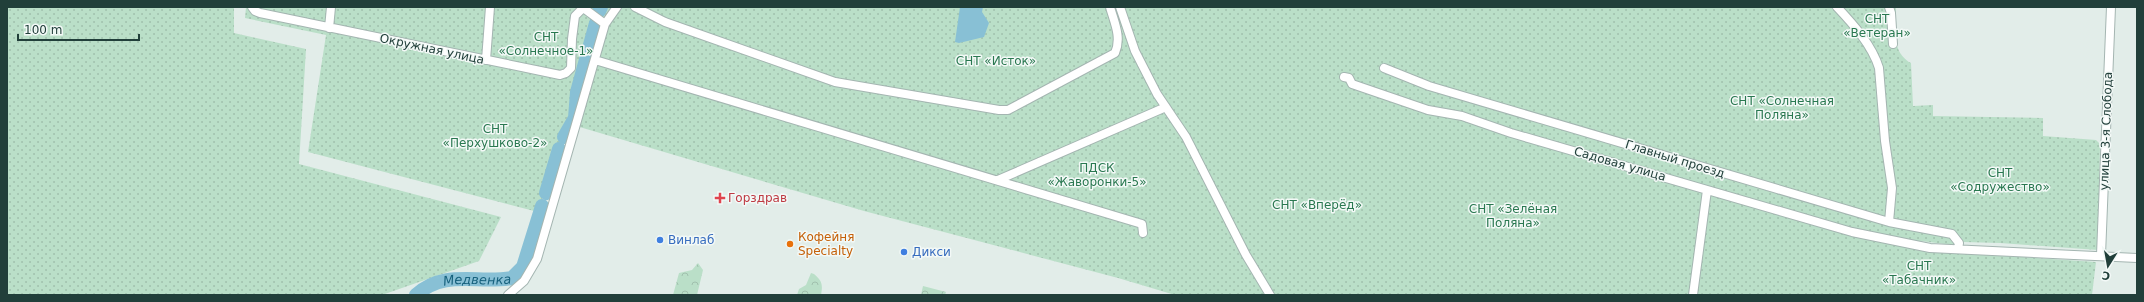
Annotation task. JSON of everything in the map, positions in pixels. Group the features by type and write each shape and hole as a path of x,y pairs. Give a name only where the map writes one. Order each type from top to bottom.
{"street":[{"name":"Окружная улица","path":"252,7 255,11 260,13 560,75 566,73 571,68 572,39 576,16 583,8"},
{"path":"329,28 331,7"},
{"path":"486,60 490,7"},
{"path":"508,295 524,281 537,259 605,24 617,7"},
{"path":"635,7 673,25 835,82 1008,110 1114,53 1118,47 1118,36 1110,7"},
{"path":"1120,7 1135,51 1166,107 1186,137 1246,255 1270,295"},
{"path":"1837,7 1863,38 1877,60 1879,68 1885,141 1892,188 1889,222"},
{"path":"1889,7 1891,13 1893,44"},
{"name":"улица 3-я Слобода","path":"2101,255 2111,7"},
{"path":"583,8 605,24"},
{"path":"595,60 1142,224 1143,233"},
{"name":"Главный проезд","path":"1384,68 1429,86 1889,222 1952,234 1959,244 1958,249"},
{"name":"Садовая улица","path":"1344,77 1349,78 1352,84 1428,110 1462,116 1511,133 1707,190 1852,232 1900,243 1918,247 2137,258"},
{"path":"998,180 1166,107"},
{"path":"1692,295 1707,190"}],"green space":[{"path":"7,7 234,7 234,33 306,49 299,164 501,217 479,261 382,295 7,295"},
{"path":"246,7 1896,7 1895,30 1897,45 1904,58 1911,63 1913,106 1933,105 1933,116 2043,118 2043,136 2096,140 2100,144 2098,250 2000,243 1964,242 1953,245 1921,241 1901,243 1918,250 2096,262 2092,295 1175,295 1118,278 864,211 566,123 538,212 308,152 326,35 245,18"},
{"path":"698,263 703,270 697,295 673,295 679,273 692,270"},
{"path":"811,273 817,276 821,283 821,295 797,295 799,289 806,285"},
{"path":"923,286 946,292 945,295 921,295"}],"water":[{"path":"960,7 983,7 982,12 989,23 984,37 959,43 955,42"}],"waterway":[{"name":"Медвенка","path":"599,11 601,7"},
{"name":"Медвенка","path":"564,137 575,118 577,92 596,23"},
{"name":"Медвенка","path":"546,193 559,149"},
{"name":"Медвенка","path":"416,295 427,287 438,282 462,279 512,278 523,267 542,206"}],"place":[{"name":"Горздрав","path":"720,198"},
{"name":"Винлаб","path":"660,240"},
{"name":"Кофейня Specialty","path":"790,244"},
{"name":"Дикси","path":"904,252"}],"park label":[{"name":"СНТ «Ветеран»","path":"1877,26"},
{"name":"СНТ «Солнечное-1»","path":"546,44"},
{"name":"СНТ «Исток»","path":"996,61"},
{"name":"СНТ «Солнечная Поляна»","path":"1782,108"},
{"name":"СНТ «Перхушково-2»","path":"495,136"},
{"name":"ПДСК «Жаворонки-5»","path":"1097,175"},
{"name":"СНТ «Содружество»","path":"2000,180"},
{"name":"СНТ «Вперёд»","path":"1317,205"},
{"name":"СНТ «Зелёная Поляна»","path":"1513,216"},
{"name":"СНТ «Табачник»","path":"1919,273"}]}
